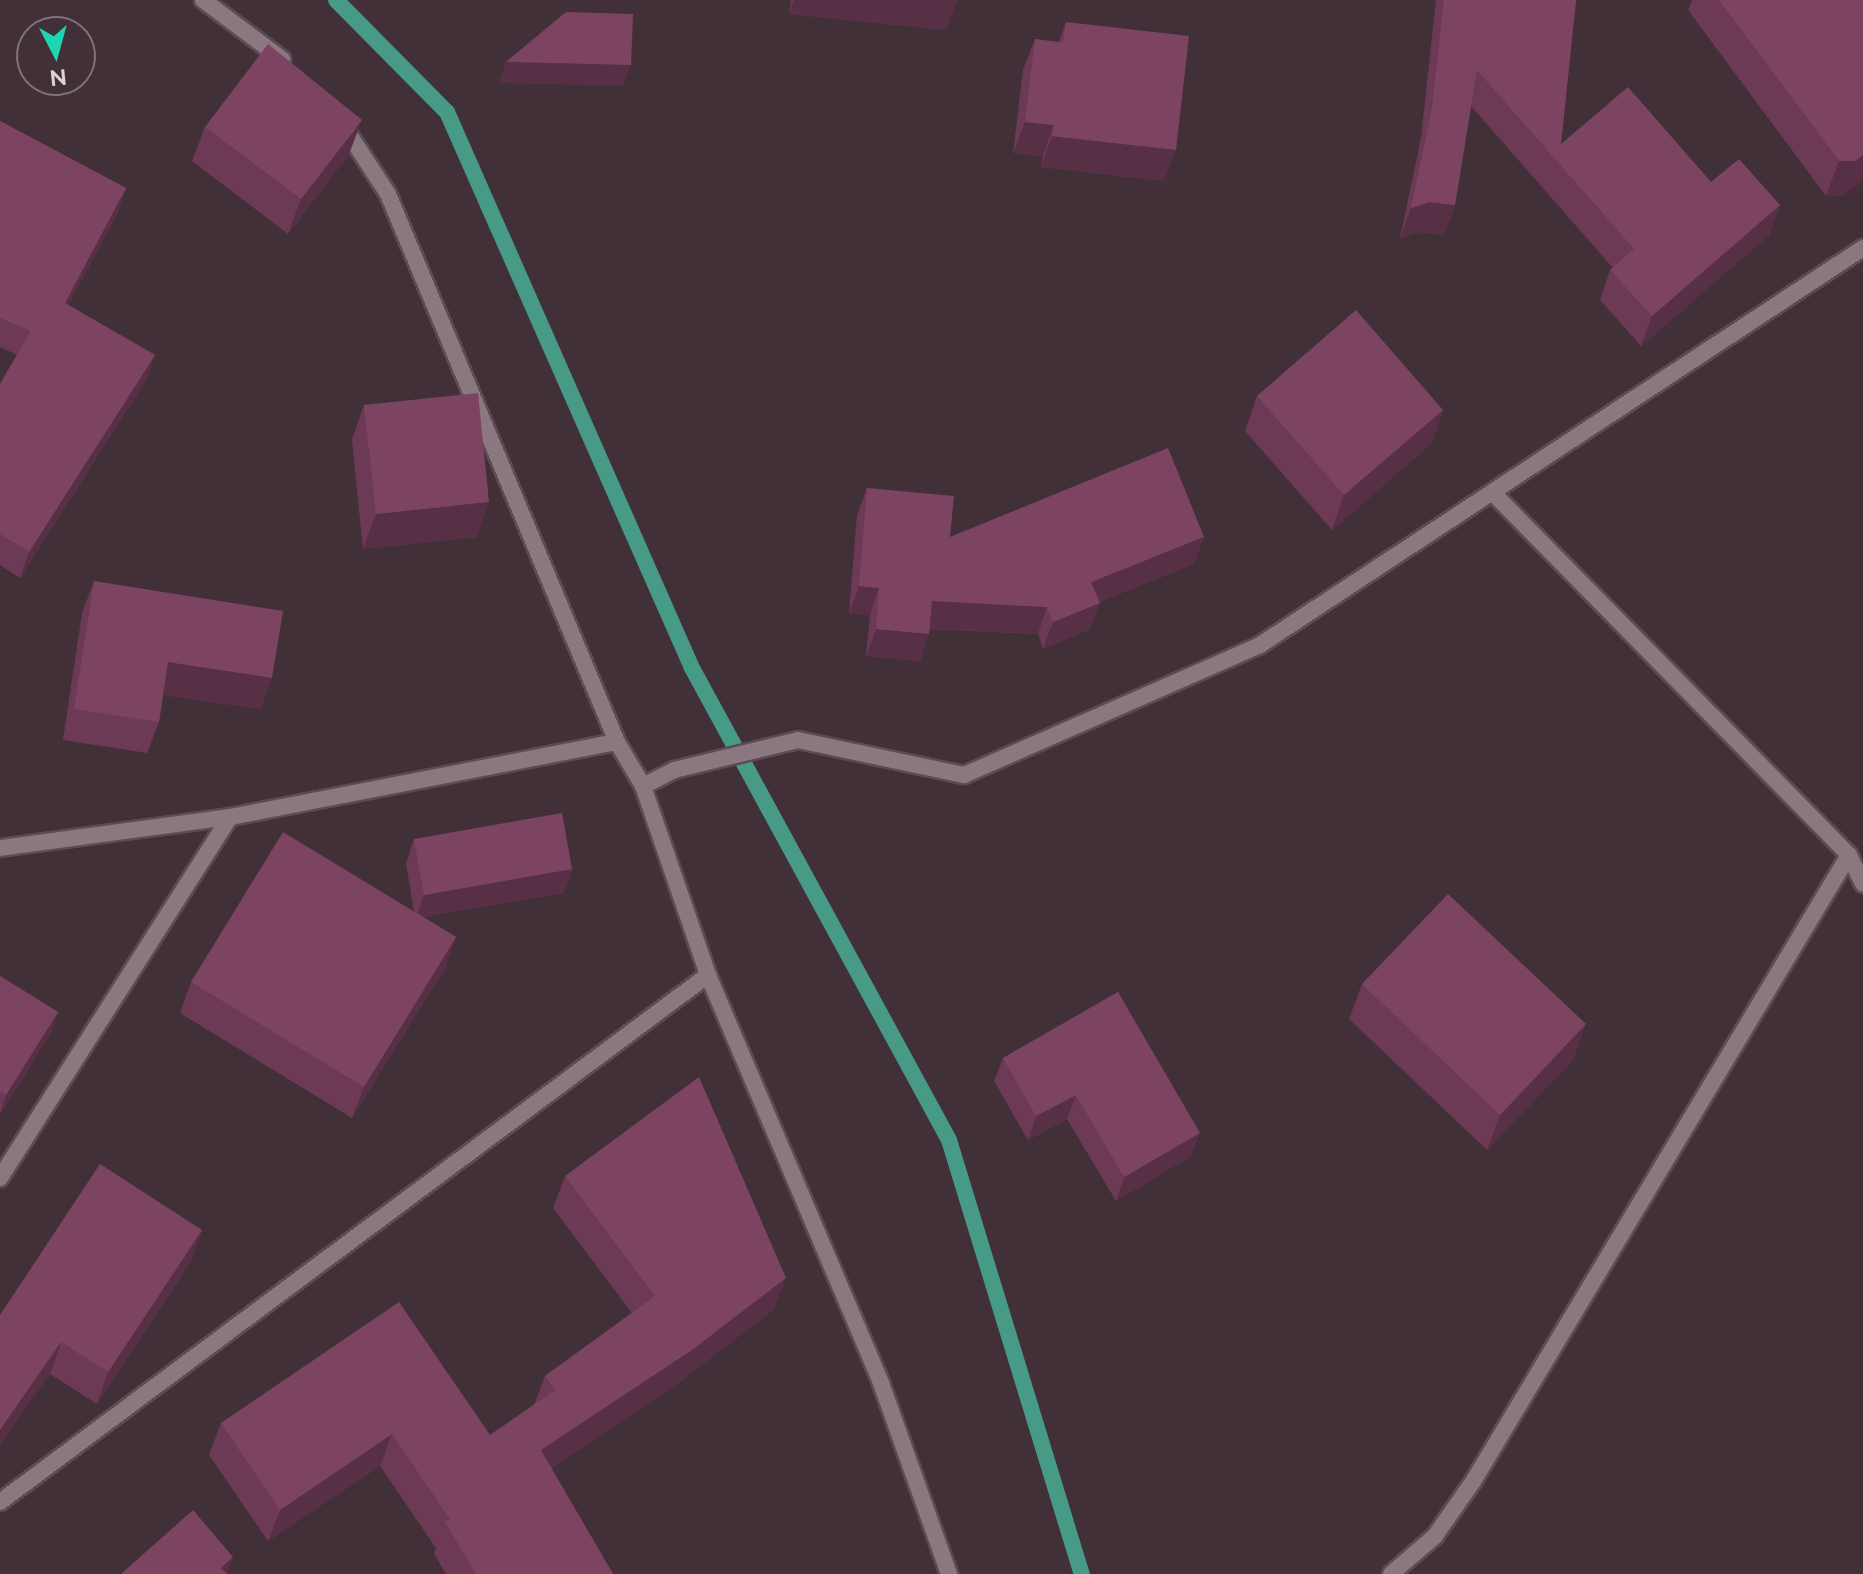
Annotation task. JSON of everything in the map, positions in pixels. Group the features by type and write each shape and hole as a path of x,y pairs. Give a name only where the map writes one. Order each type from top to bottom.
{"street":[{"path":"203,0 292,66"},
{"path":"333,109 388,194 617,742 643,786 708,975 881,1383 949,1574"},
{"path":"643,786 674,770 798,740 964,775 1260,645 1863,248"},
{"path":"1492,492 1849,855 1863,884"},
{"path":"0,848 230,817 617,742"},
{"path":"0,1178 230,817"},
{"path":"1391,1574 1435,1536 1474,1480 1849,855"},
{"path":"0,1502 708,975"}],"building":[{"path":"1444,0 1576,0 1561,144 1628,87 1711,182 1739,159 1780,205 1652,316 1610,270 1634,249 1477,70 1455,205 1429,202 1411,208 1432,108"},
{"path":"1719,0 1862,0 1863,155 1855,161 1839,161"},
{"path":"566,12 633,14 631,65 506,62"},
{"path":"1066,22 1189,36 1176,150 1052,136 1054,125 1025,122 1035,39 1063,43"},
{"path":"268,44 362,120 301,199 205,127"},
{"path":"0,121 126,188 65,303 155,355 29,552 0,534 0,384 31,331 0,318"},
{"path":"1356,310 1443,410 1344,495 1257,396"},
{"path":"478,393 489,502 376,514 364,405"},
{"path":"1168,448 1204,537 1091,582 1100,603 1053,622 1047,607 932,601 929,634 876,629 879,588 859,586 867,488 954,496 950,537"},
{"path":"94,581 283,611 272,678 168,662 159,722 74,709"},
{"path":"562,813 572,869 424,895 414,839"},
{"path":"283,832 456,937 364,1087 191,982"},
{"path":"1448,894 1586,1024 1500,1115 1362,984"},
{"path":"0,976 58,1012 6,1095 0,1091"},
{"path":"1118,992 1200,1133 1124,1177 1076,1095 1036,1116 1003,1058"},
{"path":"699,1077 786,1278 692,1350 541,1450 613,1574 476,1574 445,1522 450,1519 392,1434 280,1510 221,1423 399,1302 490,1435 555,1390 545,1376 655,1296 565,1176"},
{"path":"100,1164 202,1230 108,1372 61,1342 0,1430 0,1315"},
{"path":"193,1510 233,1557 221,1568 227,1574 121,1574"}],"waterway":[{"path":"336,0 447,112 692,668 949,1140 1082,1574"}]}
